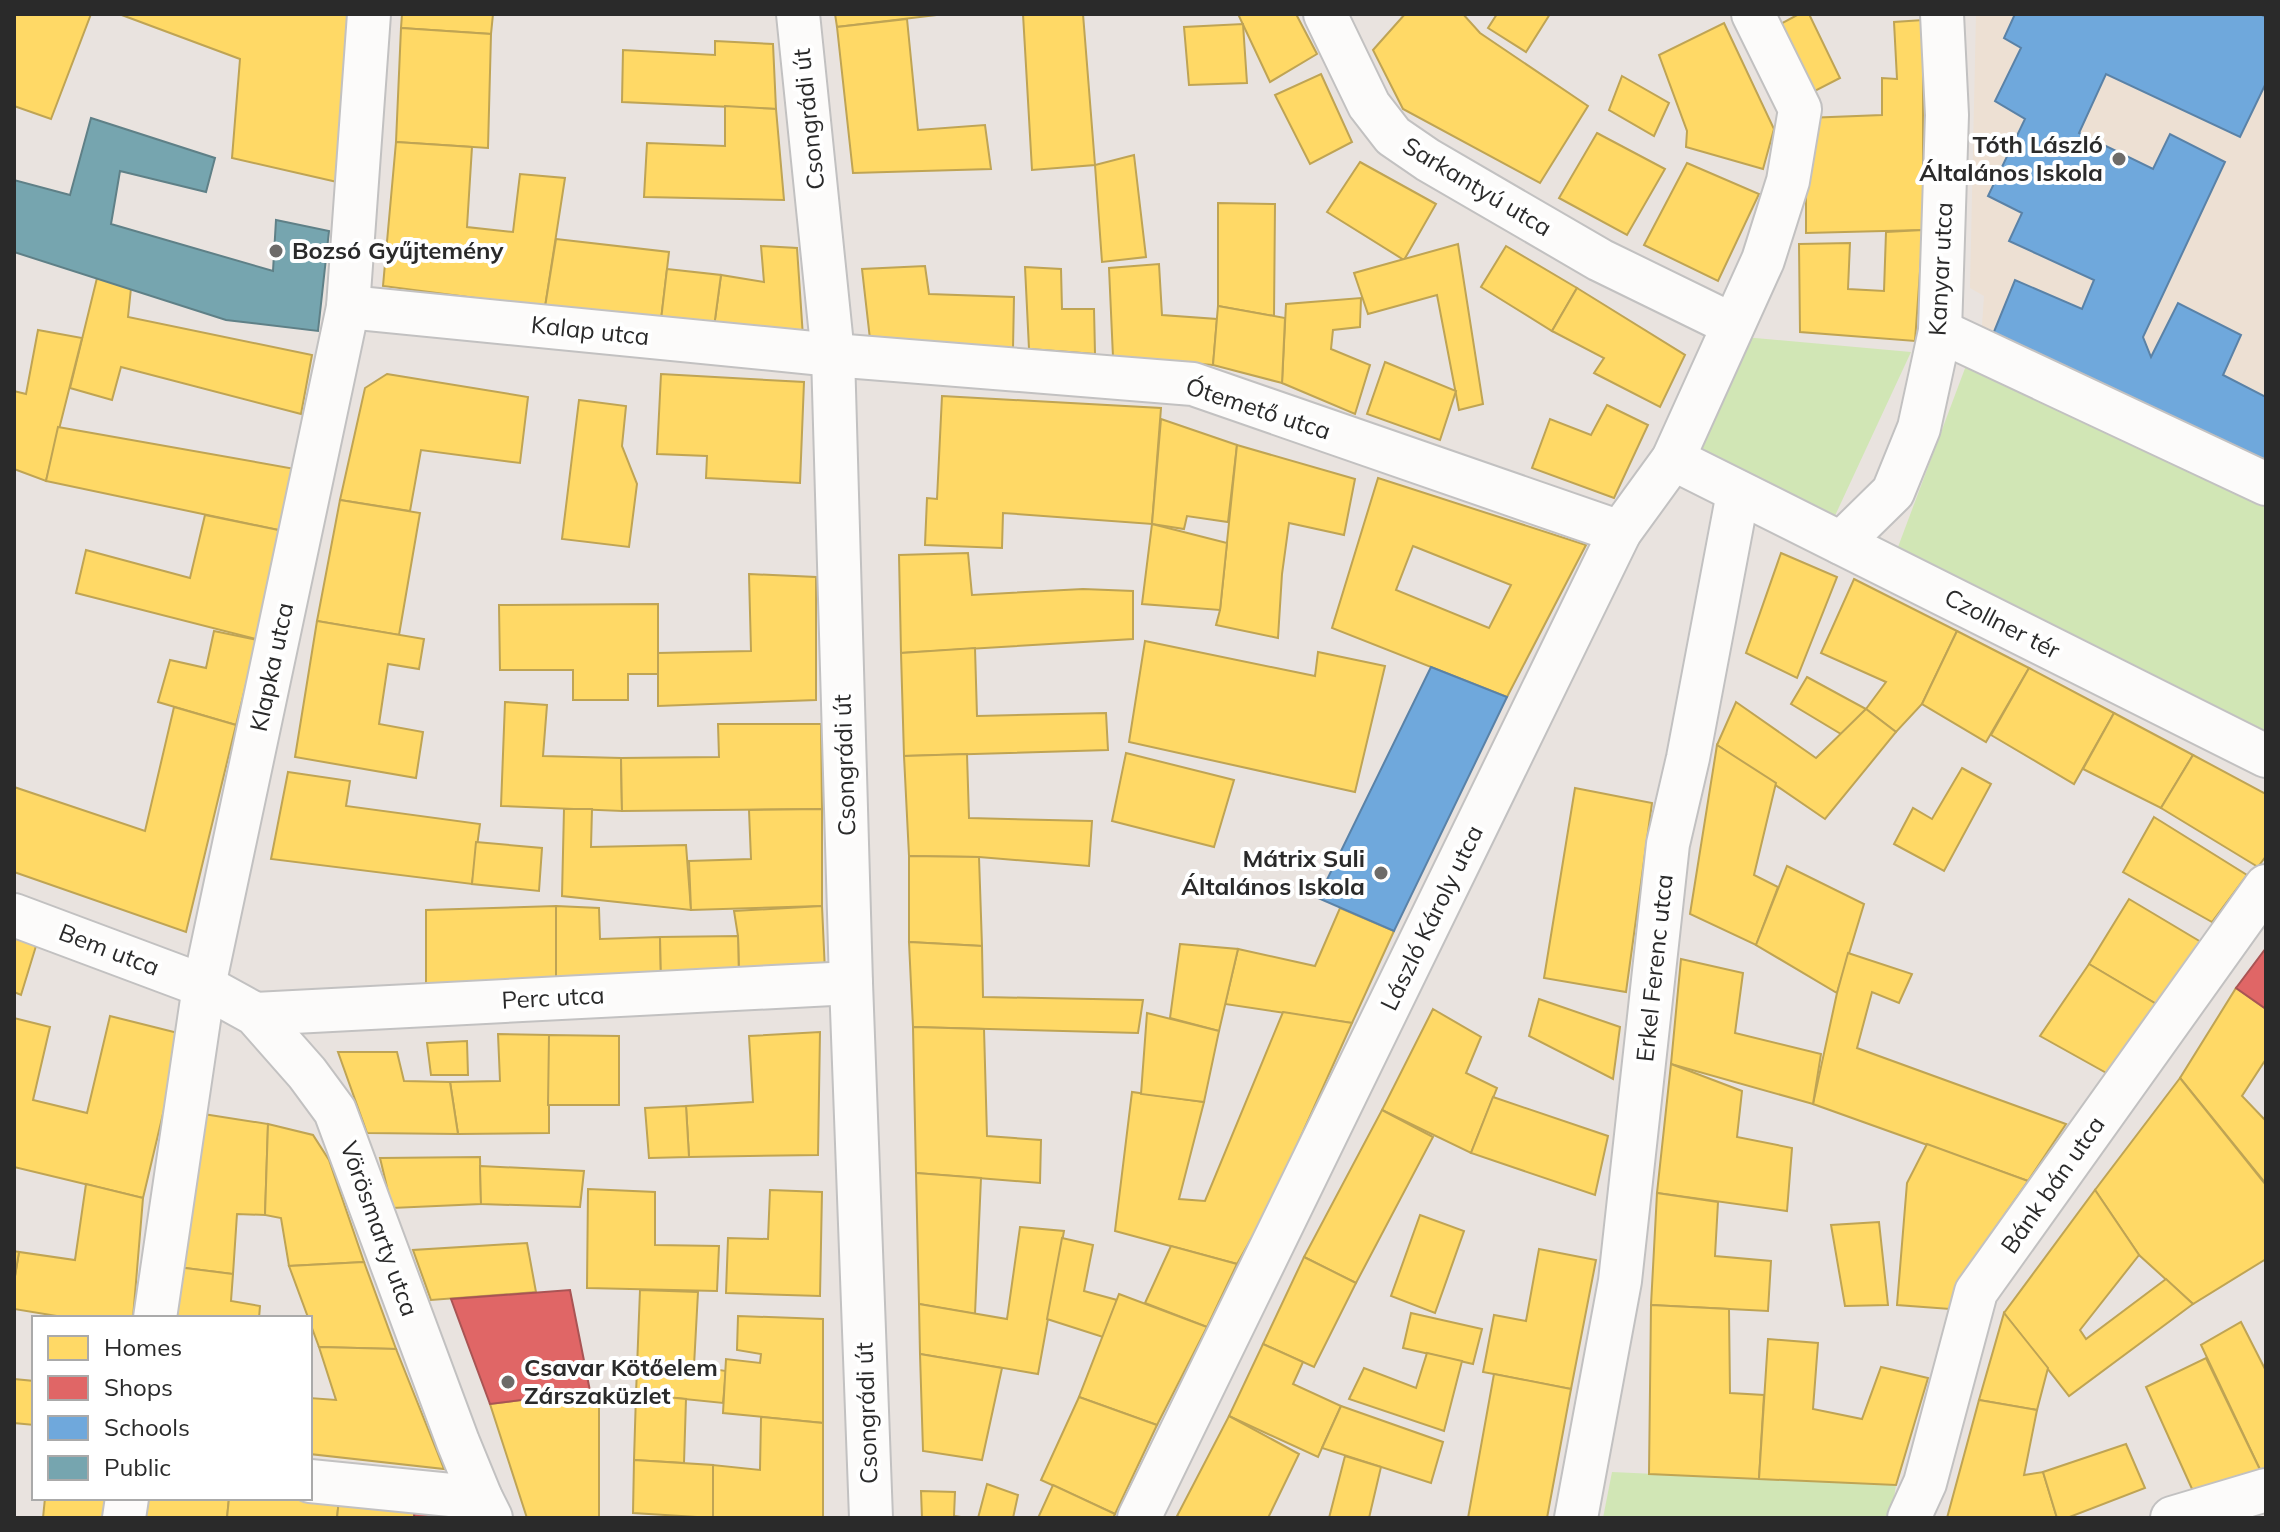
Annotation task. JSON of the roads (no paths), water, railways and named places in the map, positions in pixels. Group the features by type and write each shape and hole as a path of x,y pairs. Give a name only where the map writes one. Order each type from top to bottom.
{"street":[{"name":"Klapka utca","path":"155,1316 204,986 348,307 369,14"},
{"name":"Csongrádi út","path":"798,14 833,355 851,983 871,1518"},
{"name":"Sarkantyú utca","path":"1325,14 1369,105 1393,136 1428,160 1600,260 1733,325"},
{"name":"László Károly utca","path":"1139,1518 1620,532 1673,459 1763,260 1788,181 1800,109 1753,14"},
{"name":"Kanyar utca","path":"1841,543 1893,492 1919,428 1940,331 1947,115 1942,14"},
{"name":"Kalap utca","path":"348,307 833,355"},
{"path":"1940,331 2266,484"},
{"name":"Ótemető utca","path":"833,355 1193,384 1620,532"},
{"path":"1673,459 1738,493"},
{"name":"Czollner tér","path":"1738,493 2266,756"},
{"name":"Erkel Ferenc utca","path":"1576,1518 1620,1281 1668,844 1688,758 1738,493"},
{"name":"Bánk bán utca","path":"1909,1518 1925,1483 1976,1292 2266,886"},
{"name":"Bem utca","path":"14,915 204,986"},
{"name":"Perc utca","path":"255,1014 851,983"},
{"name":"Vörösmarty utca","path":"204,986 255,1014 307,1073 335,1111 486,1508"},
{"path":"312,1481 486,1508"},
{"path":"2172,1518 2266,1490"}],"place":[{"name":"Tóth László Általános Iskola","path":"2119,159"},
{"name":"Bozsó Gyűjtemény","path":"276,251"},
{"name":"Mátrix Suli Általános Iskola","path":"1381,873"},
{"name":"Csavar Kötőelem Zárszaküzlet","path":"508,1382"}]}
